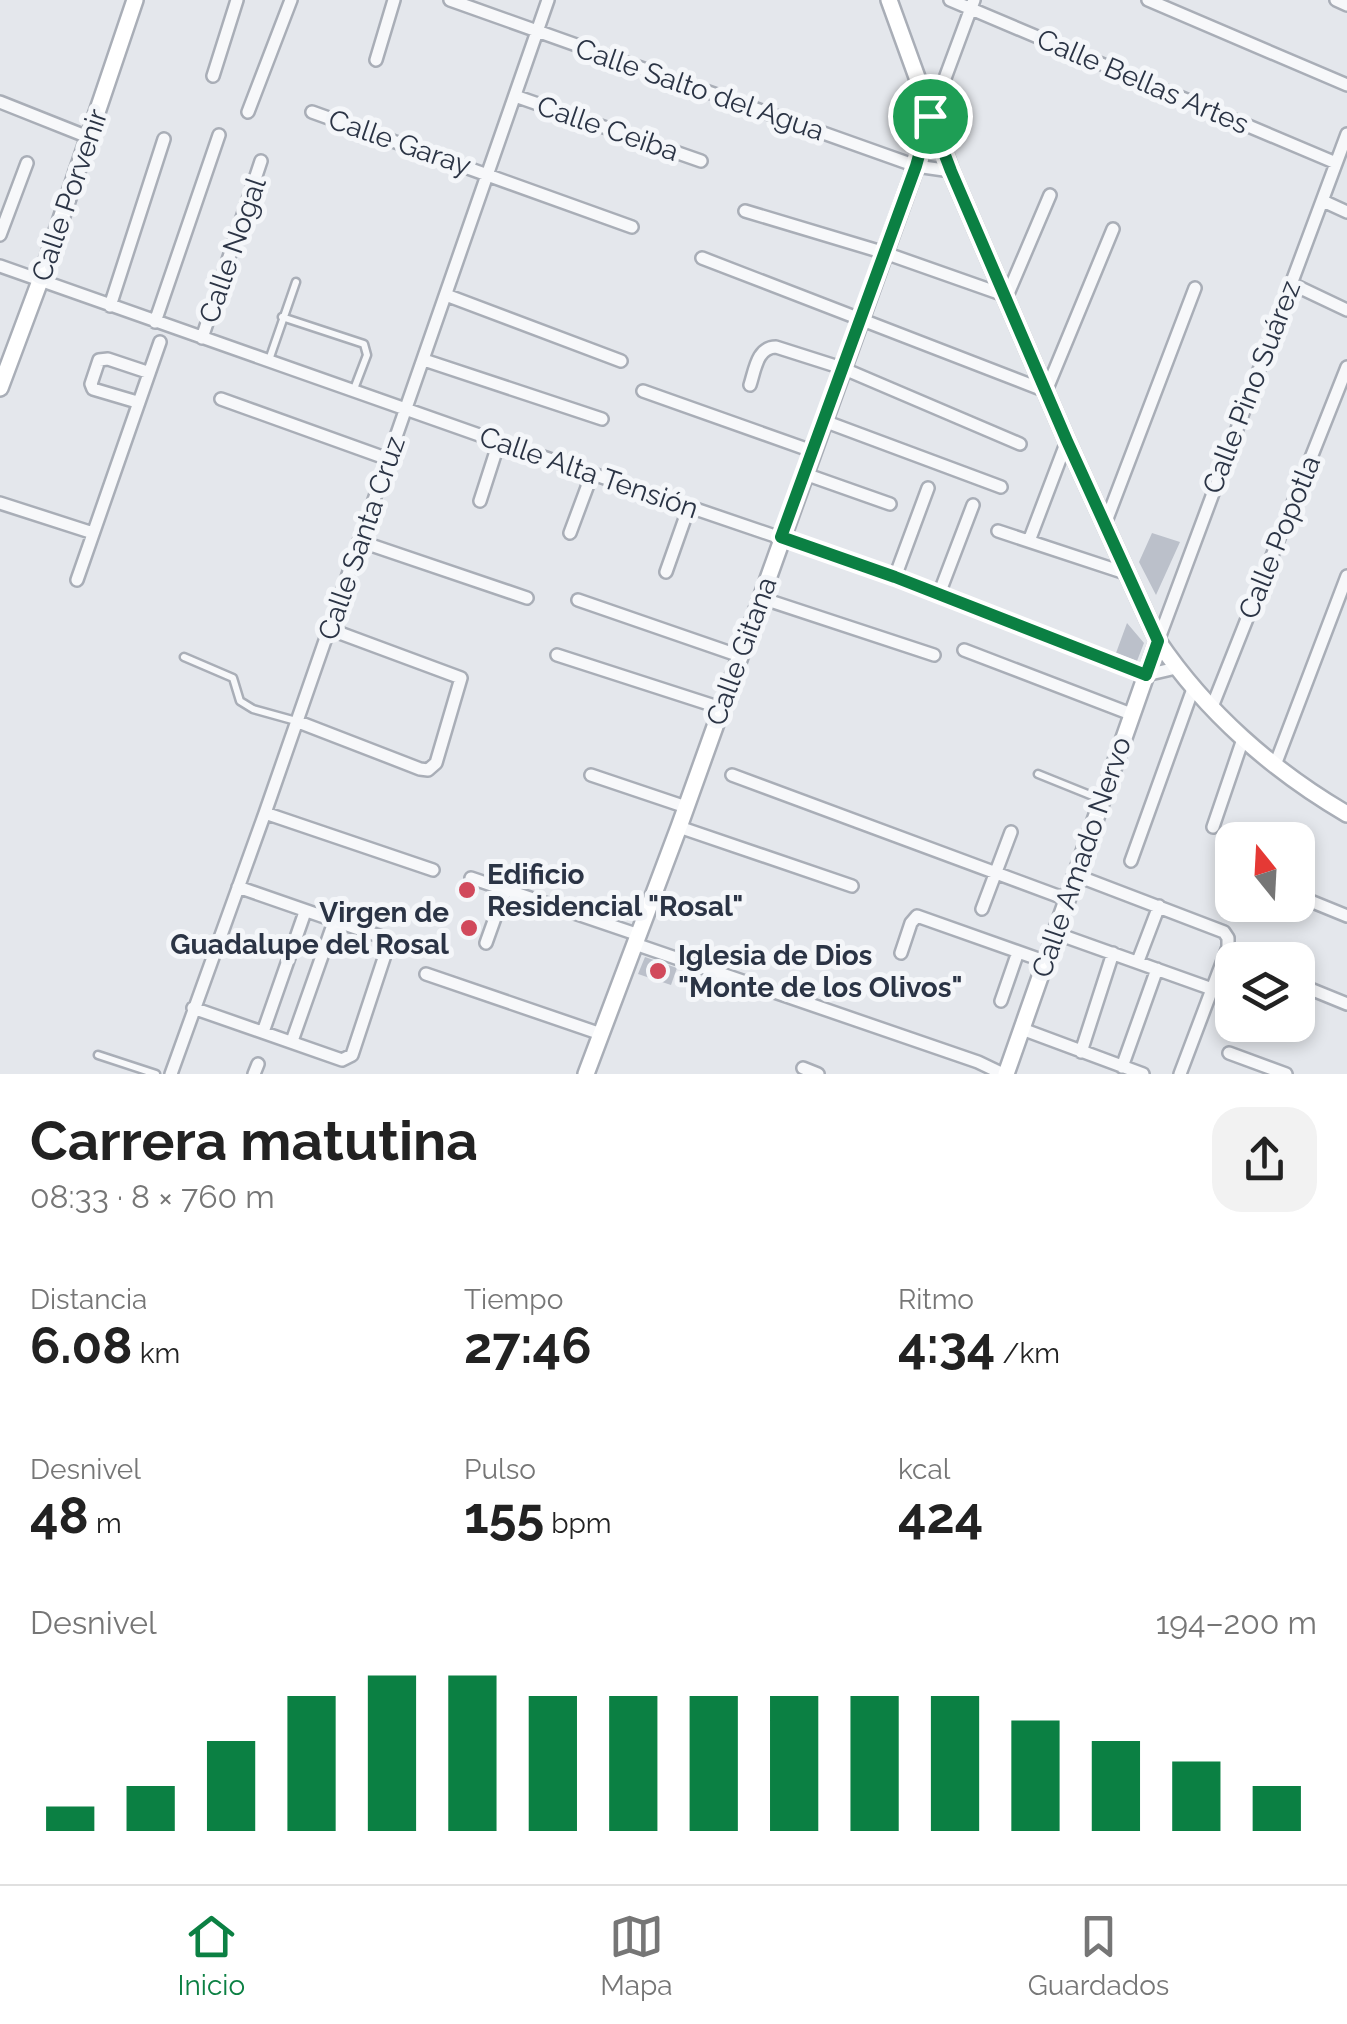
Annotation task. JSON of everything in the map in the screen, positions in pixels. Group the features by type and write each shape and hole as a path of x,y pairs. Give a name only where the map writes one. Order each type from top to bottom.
{"street":[{"name":"Calle Porvenir","path":"0,388 135,0"},
{"path":"213,76 238,0"},
{"path":"248,112 290,0"},
{"path":"376,60 394,0"},
{"name":"Calle Salto del Agua","path":"450,0 469,3 536,31 916,166 951,171"},
{"name":"Calle Santa Cruz","path":"170,1074 265,814 548,0"},
{"path":"889,0 951,171 1158,641 1176,668 1243,739 1274,765 1345,809"},
{"name":"Calle Bellas Artes","path":"950,0 972,4 1336,162"},
{"path":"1148,0 1347,85"},
{"path":"1336,0 1347,5"},
{"name":"Calle Gitana","path":"586,1074 680,827 972,4"},
{"name":"Calle Ceiba","path":"515,96 701,161"},
{"path":"0,102 88,137"},
{"name":"Calle Garay","path":"312,112 632,227"},
{"path":"155,322 219,134"},
{"name":"Calle Pino Suárez","path":"1158,641 1347,134"},
{"path":"110,306 164,139"},
{"name":"Calle Nogal","path":"202,338 261,162"},
{"path":"0,235 28,163"},
{"path":"1007,296 1050,195"},
{"path":"1323,200 1347,212"},
{"path":"746,211 885,253 1007,296"},
{"path":"1046,391 1113,229"},
{"path":"702,258 1046,391"},
{"name":"Calle Alta Tensión","path":"0,266 895,577 1146,675"},
{"path":"1290,283 1347,310"},
{"path":"1105,524 1195,288"},
{"path":"446,295 621,361"},
{"path":"77,580 160,342"},
{"path":"750,385 761,352 768,347 842,368 1020,444"},
{"path":"137,402 93,390 91,384 99,360 148,372"},
{"path":"424,360 602,419"},
{"name":"Calle Popotla","path":"1212,707 1347,367"},
{"path":"643,391 812,451"},
{"path":"221,399 388,459"},
{"path":"824,421 1000,487"},
{"path":"1029,541 1067,441"},
{"path":"480,500 500,442"},
{"path":"570,533 592,474"},
{"path":"804,474 890,504"},
{"path":"895,577 928,488"},
{"path":"0,503 93,533"},
{"path":"939,594 974,505"},
{"path":"666,572 689,507"},
{"path":"998,531 1125,573"},
{"path":"359,541 528,598"},
{"path":"1274,765 1347,576"},
{"path":"761,598 934,654"},
{"path":"578,600 740,656"},
{"path":"296,721 420,770 436,764 461,686 460,678 329,629"},
{"name":"Calle Amado Nervo","path":"1004,1074 1158,641"},
{"path":"964,650 1131,714"},
{"path":"557,654 721,708"},
{"path":"1146,675 1176,668"},
{"path":"1130,861 1194,686"},
{"path":"1212,827 1243,739"},
{"path":"591,775 686,807"},
{"path":"732,776 1066,899"},
{"path":"265,814 433,870"},
{"path":"680,827 852,886"},
{"path":"982,910 1011,832"},
{"path":"1075,874 1224,932 1228,938 1180,1074"},
{"path":"470,878 1004,1074"},
{"path":"193,1008 348,1059 382,967 387,942 238,887"},
{"path":"486,943 506,890"},
{"path":"1315,903 1347,916"},
{"path":"1138,961 1159,906"},
{"path":"263,1032 306,912"},
{"path":"901,952 917,916 1044,962"},
{"path":"292,1041 334,922"},
{"path":"1055,933 1212,989"},
{"path":"1000,1001 1018,952"},
{"path":"1082,1052 1113,953"},
{"path":"1122,1067 1157,969"},
{"path":"426,974 601,1034"},
{"path":"1315,991 1347,1004"},
{"path":"1022,1029 1143,1074"},
{"path":"1229,1053 1286,1074"},
{"path":"803,1068 818,1074"}],"lane":[{"path":"269,360 296,282"},
{"path":"282,318 364,344 366,355 354,389"},
{"path":"184,657 233,678 240,701 253,709 296,721"},
{"path":"1038,774 1102,799"},
{"path":"98,1055 156,1074"}],"building":[{"path":"1152,533 1180,542 1156,595 1139,562"},
{"path":"1127,623 1144,643 1137,661 1116,653"},
{"name":"Iglesia de Dios \"Monte de los Olivos\"","path":"645,957 677,968 671,985 638,974"}],"place":[{"name":"Edificio Residencial \"Rosal\"","path":"467,890"},
{"name":"Virgen de Guadalupe del Rosal","path":"469,928"},
{"name":"Iglesia de Dios \"Monte de los Olivos\"","path":"658,971"}],"route":[{"path":"930,116 1067,441 1158,641 1146,675 781,537 916,166 930,116"}]}
